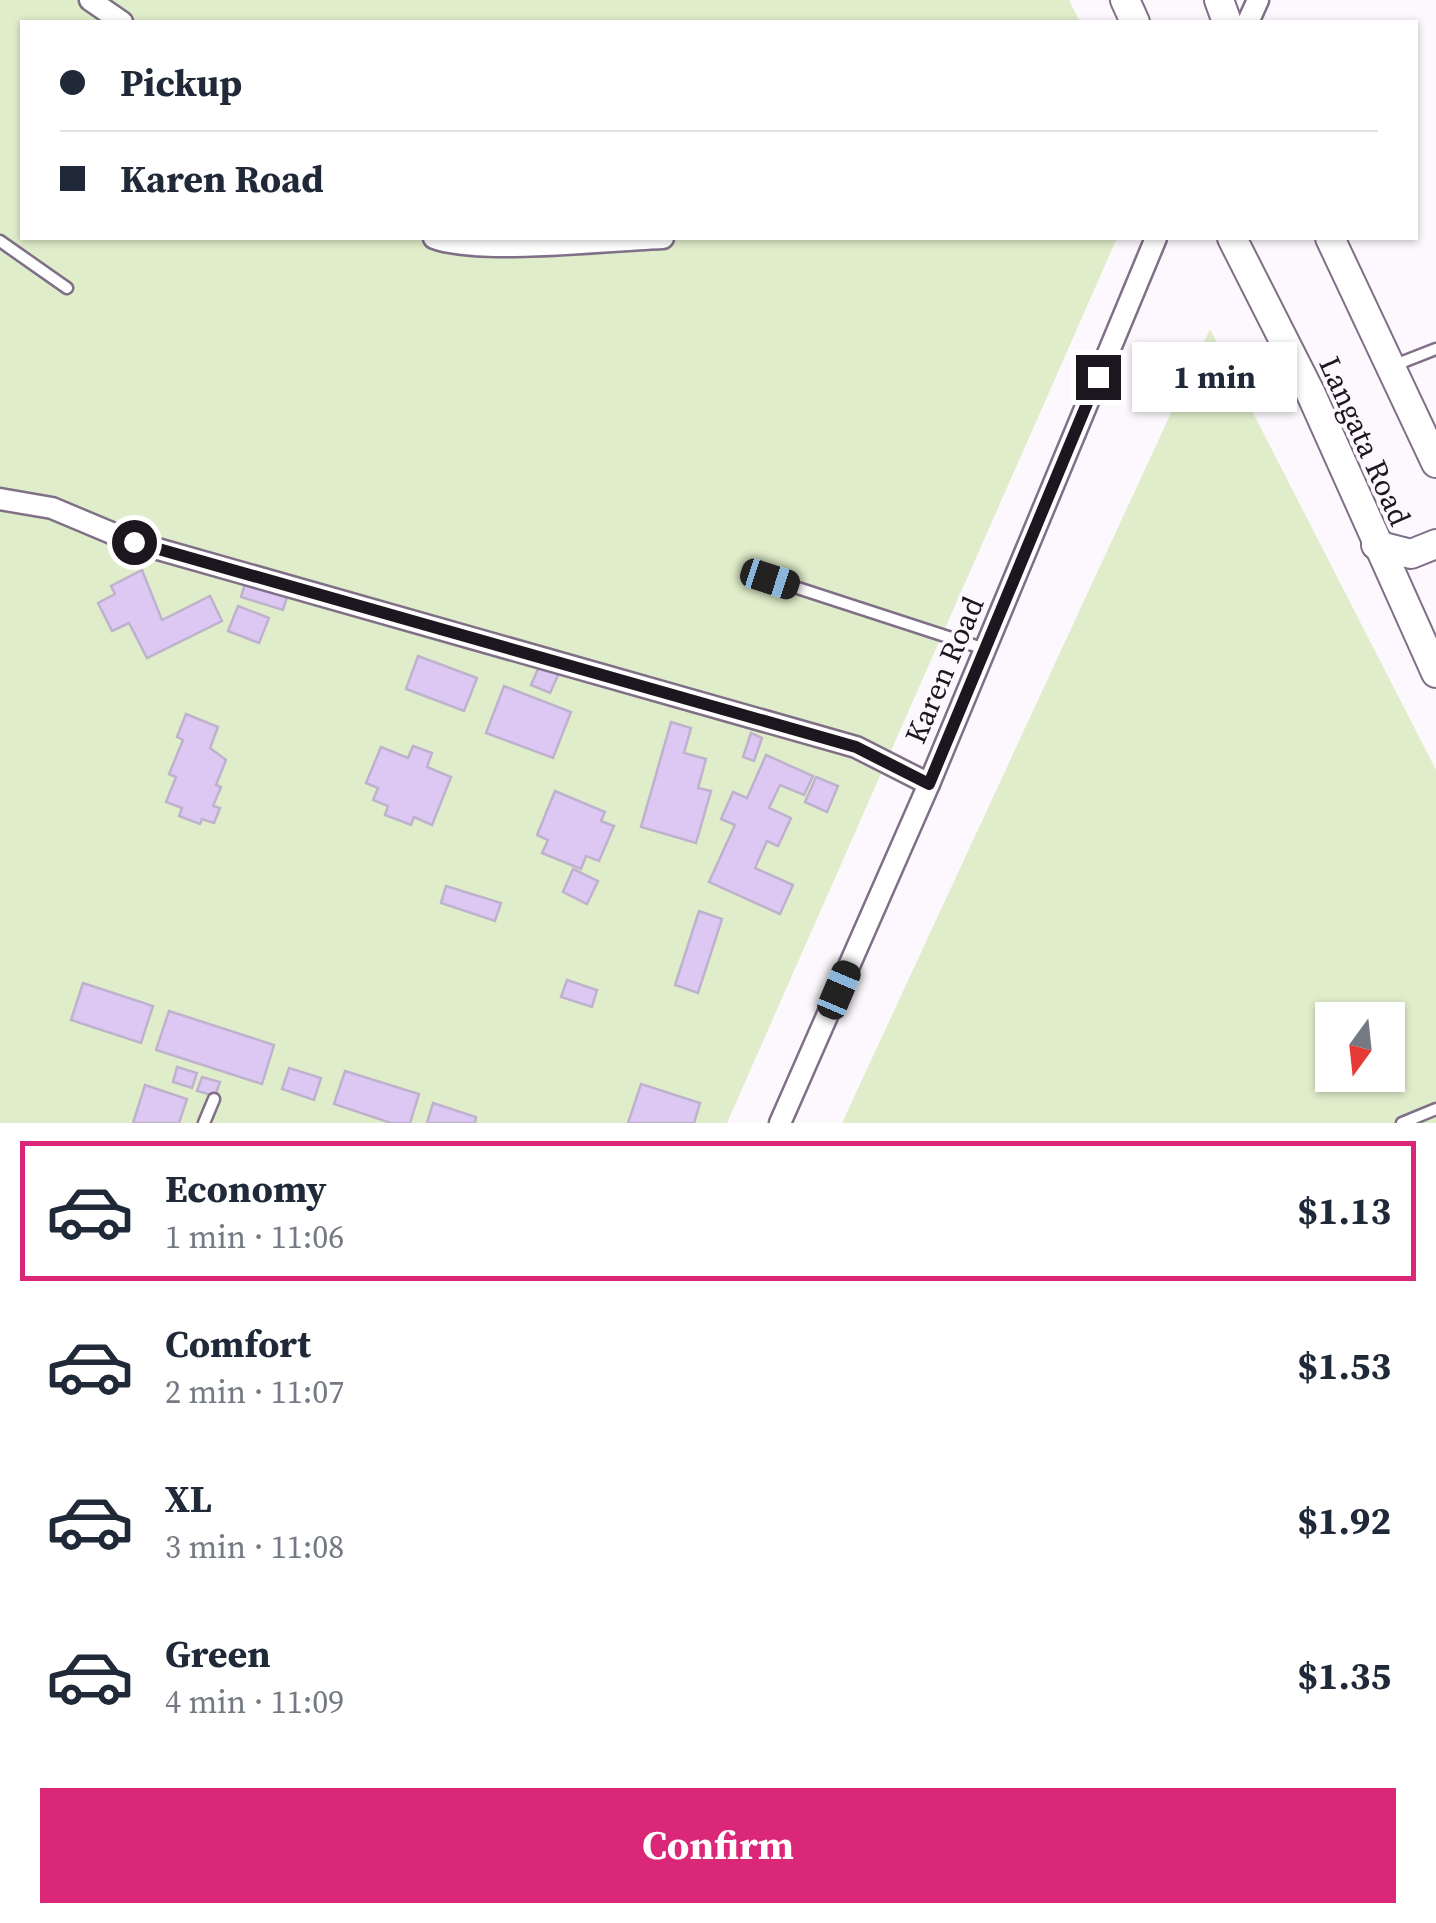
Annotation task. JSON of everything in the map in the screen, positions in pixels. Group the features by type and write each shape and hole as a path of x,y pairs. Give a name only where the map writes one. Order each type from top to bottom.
{"main road":[{"name":"Langata Road","path":"1233,240 1311,394 1436,673"},
{"name":"Langata Road","path":"1331,240 1394,366 1436,463"},
{"path":"1376,545 1411,554 1436,544"}],"street":[{"path":"90,0 119,20"},
{"path":"448,240 529,244 618,240"},
{"name":"Karen Road","path":"780,1123 929,784 1154,240"},
{"path":"0,499 52,508 134,542 856,747 929,784"}],"lane":[{"path":"0,241 67,288"},
{"path":"1394,366 1436,349"},
{"path":"770,579 985,649"},
{"path":"204,1123 214,1100"},
{"path":"1402,1123 1436,1110"}],"green space":[{"path":"0,0 1069,0 1079,20 20,20 20,240 1116,240 727,1123 0,1123"},
{"path":"1210,329 1436,770 1436,1123 842,1123"}],"building":[{"path":"142,570 162,620 210,596 222,621 147,658 129,623 112,631 98,603 115,594 111,586"},
{"path":"247,577 289,590 283,610 241,597"},
{"path":"238,606 269,618 259,643 228,631"},
{"path":"418,656 477,678 464,711 406,689"},
{"path":"541,662 560,671 550,693 531,685"},
{"path":"504,686 571,712 553,758 486,733"},
{"path":"186,714 218,727 210,748 226,760 216,785 221,787 213,806 220,808 214,823 202,819 200,824 179,816 182,808 166,802 176,777 169,774 183,740 177,737"},
{"path":"671,722 691,728 684,753 706,759 698,788 711,791 696,843 641,827"},
{"path":"751,733 762,738 754,761 743,757"},
{"path":"413,746 432,753 427,767 451,777 432,825 414,817 411,825 385,815 388,806 373,800 378,788 366,783 381,747 408,758"},
{"path":"766,755 813,776 804,795 780,785 769,808 791,818 778,846 767,841 755,868 793,885 780,914 709,882 735,825 721,819 733,792 747,798"},
{"path":"816,777 838,786 827,812 805,802"},
{"path":"555,791 605,812 601,821 614,826 599,861 586,856 581,869 542,853 548,840 537,835"},
{"path":"573,869 598,881 587,904 563,892"},
{"path":"446,886 501,903 495,921 441,903"},
{"path":"699,911 722,919 698,993 675,985"},
{"path":"567,980 597,990 592,1007 561,997"},
{"path":"83,983 153,1006 141,1043 71,1020"},
{"path":"169,1011 274,1045 262,1084 156,1050"},
{"path":"177,1067 197,1073 192,1088 173,1082"},
{"path":"289,1068 321,1078 314,1100 282,1089"},
{"path":"345,1071 419,1094 410,1123 391,1123 334,1104"},
{"path":"202,1077 220,1082 215,1096 197,1091"},
{"path":"641,1084 700,1103 694,1123 628,1123"},
{"path":"145,1085 187,1099 179,1123 133,1123"},
{"path":"433,1103 476,1117 475,1123 427,1123"}],"route":[{"path":"134,542 856,747 929,784 1098,377"}]}
